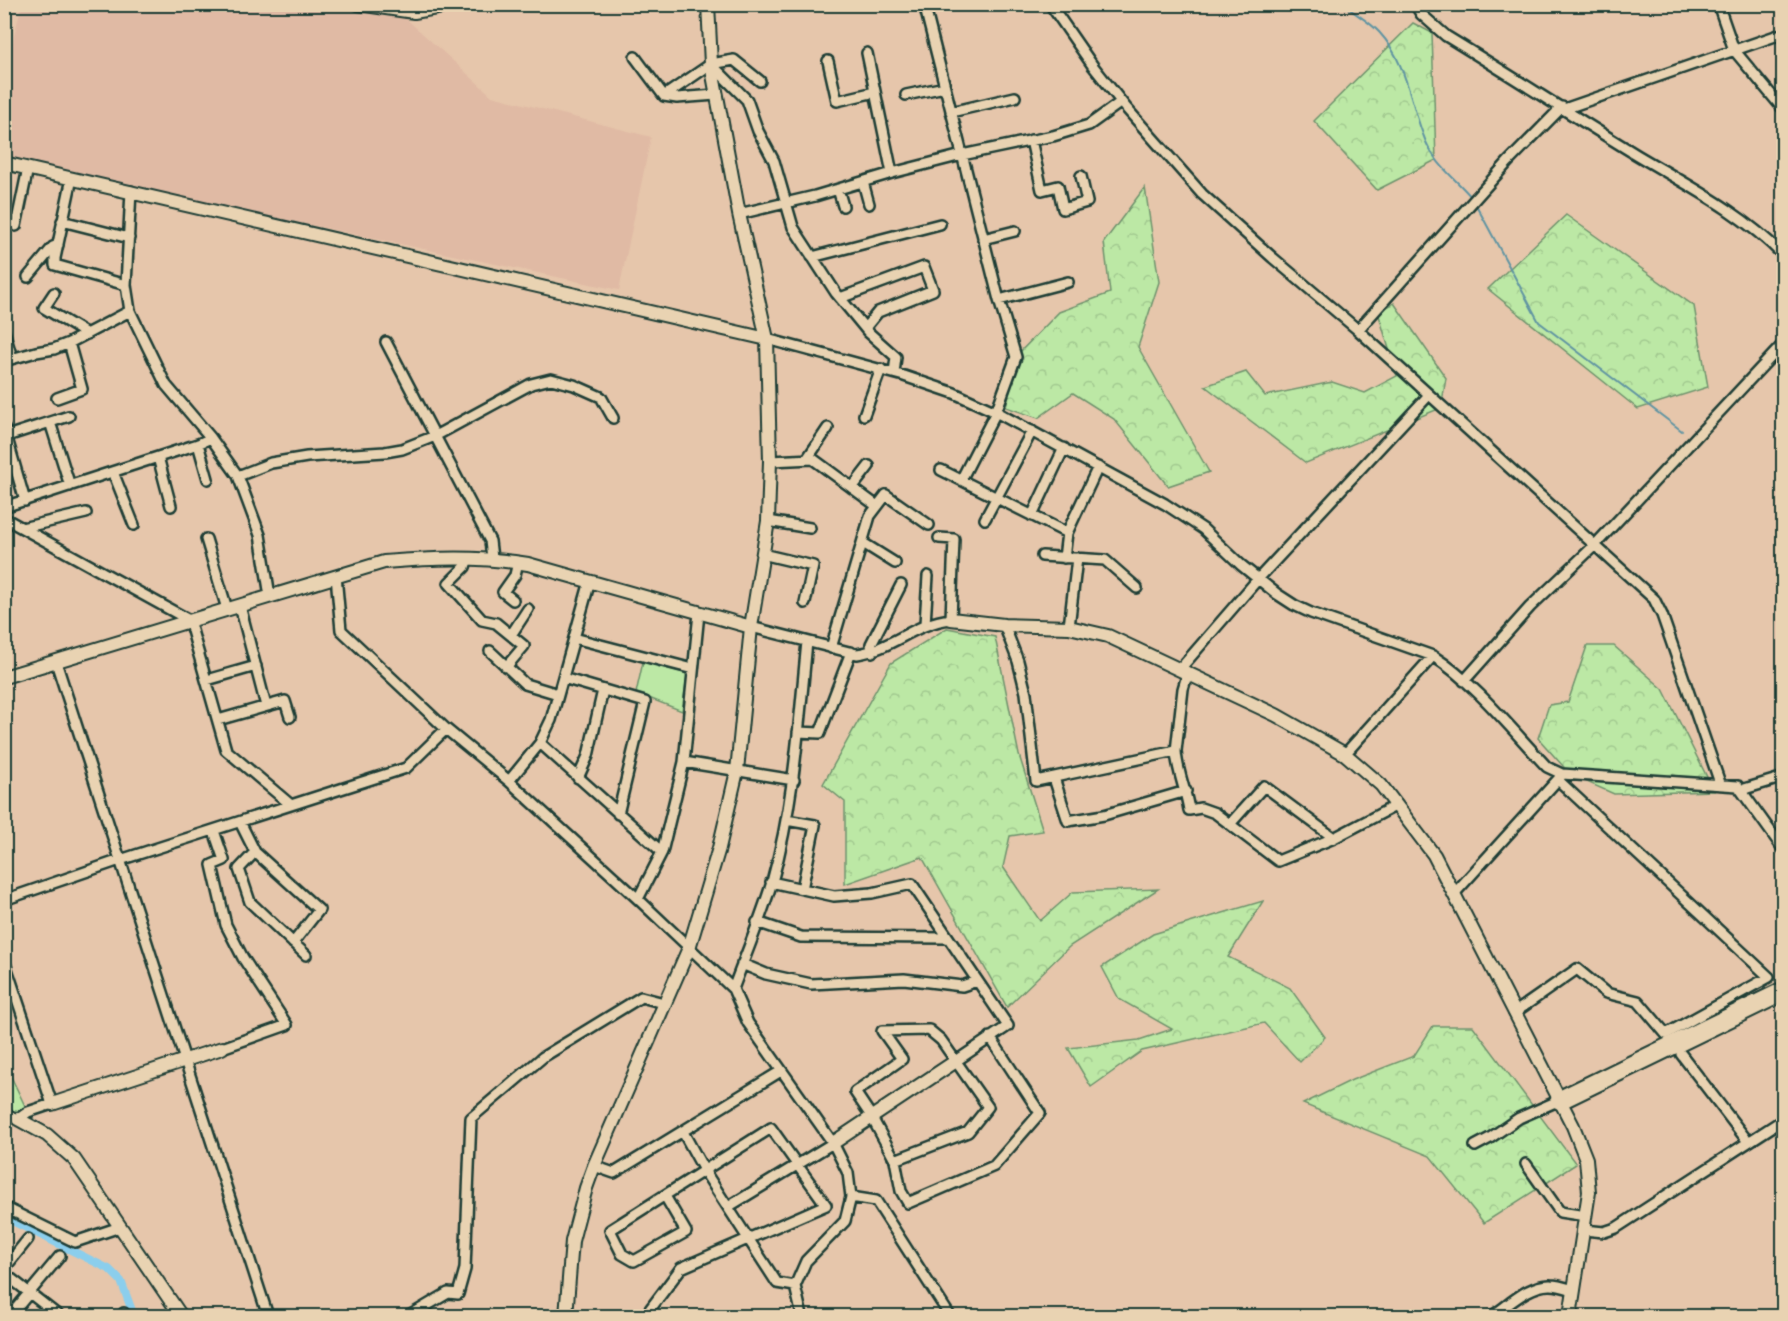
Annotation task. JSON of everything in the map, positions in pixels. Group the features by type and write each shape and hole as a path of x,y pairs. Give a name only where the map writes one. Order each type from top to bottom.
{"highway":[{"path":"1560,1100 1784,991"}],"street":[{"path":"358,4 414,12 459,4"},
{"path":"566,1317 572,1241 594,1166 689,948 719,848 736,771 751,627 768,520 770,461 767,339 739,214 716,95 711,64 708,4"},
{"path":"924,4 999,300 1016,357 996,412 961,480"},
{"path":"1050,4 1121,102 1202,194 1358,330 1654,599 1662,615 1720,783"},
{"path":"1415,4 1421,14 1446,36 1636,154 1715,199 1769,241 1784,256"},
{"path":"1718,4 1734,50 1784,110"},
{"path":"1358,330 1508,162 1563,108 1784,33"},
{"path":"867,53 892,173"},
{"path":"635,57 664,96 676,98 716,95"},
{"path":"664,96 711,64 734,60 760,81"},
{"path":"828,61 837,101 875,92"},
{"path":"711,64 747,100 758,131 774,162 793,227 840,298 865,328 896,357 894,373"},
{"path":"906,95 945,87"},
{"path":"951,112 1015,97"},
{"path":"739,214 962,155 1089,125 1121,102"},
{"path":"1031,140 1042,190 1058,186 1063,209 1087,202 1081,177"},
{"path":"4,163 767,339 881,369 954,393 996,412 1098,466 1165,504 1203,529 1258,579 1294,605 1433,656 1448,666 1547,767 1769,977 1666,1034 1638,1001 1606,993 1578,969 1514,1013"},
{"path":"16,226 28,168"},
{"path":"72,178 55,265 126,285"},
{"path":"863,182 869,204"},
{"path":"838,189 843,206"},
{"path":"131,191 126,285 130,311 166,385 211,438 238,476 260,535 270,596"},
{"path":"62,221 129,238"},
{"path":"812,257 940,224"},
{"path":"983,238 1015,231"},
{"path":"28,277 53,247 58,245"},
{"path":"840,298 924,267 933,290 878,312 865,328"},
{"path":"999,300 1068,282"},
{"path":"54,292 44,308 87,334"},
{"path":"4,331 8,359 69,344 130,311"},
{"path":"386,342 490,541 492,558"},
{"path":"1464,681 1530,607 1595,545 1784,343"},
{"path":"57,398 82,389 69,344"},
{"path":"864,415 881,369"},
{"path":"238,476 271,463 307,457 393,450 435,436 531,384 551,379 601,397 613,418"},
{"path":"1397,805 1334,838 1278,861 1215,813 1201,808 1189,810 1186,791 1176,760 1176,751 1184,671 1258,579 1429,395"},
{"path":"25,501 6,432 50,423 69,416"},
{"path":"50,423 70,486"},
{"path":"807,459 828,429"},
{"path":"985,519 1032,431"},
{"path":"4,507 211,438"},
{"path":"198,444 208,479"},
{"path":"1032,516 1064,448"},
{"path":"158,457 171,506"},
{"path":"770,461 813,459 877,506"},
{"path":"852,488 869,466"},
{"path":"1064,558 1067,533 1098,466"},
{"path":"941,470 1067,533"},
{"path":"113,472 134,525"},
{"path":"831,648 870,516 877,506 886,495 929,525"},
{"path":"22,528 86,513"},
{"path":"4,518 189,620 226,750 291,805"},
{"path":"768,520 810,528"},
{"path":"939,538 954,539 951,619"},
{"path":"206,539 227,609"},
{"path":"863,543 895,562"},
{"path":"762,554 813,566 805,603"},
{"path":"1042,556 1105,560 1137,588"},
{"path":"4,677 384,562 432,558 478,560 492,558 518,562 699,614 857,654 872,652 925,624 951,619 1004,625 1070,627 1108,636 1276,715 1345,754 1381,785 1434,855 1560,1100 1586,1159 1589,1192 1570,1317"},
{"path":"468,558 465,567 449,583 482,620 496,623 524,646 506,667"},
{"path":"1070,627 1077,558"},
{"path":"513,600 503,592 514,575 518,562"},
{"path":"336,576 341,630 446,729 509,781 638,899 733,989 748,1023 833,1143 848,1173 851,1197 849,1212 845,1221 806,1261 795,1286 802,1317"},
{"path":"925,624 928,576"},
{"path":"509,781 540,743 551,720 590,581"},
{"path":"872,652 871,644 901,585"},
{"path":"240,606 266,706"},
{"path":"511,635 528,609"},
{"path":"638,899 662,852 684,762 699,614"},
{"path":"1004,625 1018,661 1026,693 1036,781 1176,751"},
{"path":"574,638 693,669"},
{"path":"733,989 771,882 786,820 794,780 807,642"},
{"path":"490,651 525,684 558,694"},
{"path":"798,732 820,733 851,652"},
{"path":"1345,754 1433,656"},
{"path":"56,662 268,1317"},
{"path":"207,680 256,666"},
{"path":"563,678 645,702 618,814"},
{"path":"578,778 588,756 603,690"},
{"path":"218,720 285,700 290,717"},
{"path":"4,900 120,860 406,768 446,729"},
{"path":"540,743 662,852"},
{"path":"684,762 794,780"},
{"path":"1560,777 1720,783 1738,786 1784,850"},
{"path":"1455,894 1560,777"},
{"path":"1741,790 1784,777"},
{"path":"1054,778 1068,821 1104,815 1186,791"},
{"path":"1230,824 1264,786 1334,838"},
{"path":"786,820 815,825 802,889"},
{"path":"240,822 255,852 319,910 293,944"},
{"path":"18,1119 28,1112 287,1025 243,958 225,925 212,865 224,860 214,831"},
{"path":"255,852 239,869 250,902 306,955"},
{"path":"728,1207 798,1166 1008,1026 912,884 872,893 834,896 771,882"},
{"path":"757,922 801,937 948,938"},
{"path":"4,960 52,1104"},
{"path":"742,964 766,974 811,984 904,979 962,986 977,981"},
{"path":"409,1317 448,1293 458,1294 465,1269 471,1118 543,1058 641,997 664,1003"},
{"path":"895,1160 968,1132 988,1107 941,1040 929,1030 882,1031 902,1059 855,1092 872,1116 895,1160 901,1191 908,1203 994,1166 1040,1113 990,1037"},
{"path":"1681,1054 1746,1139 1750,1140"},
{"path":"594,1166 614,1173 781,1071"},
{"path":"1475,1146 1519,1118 1560,1100"},
{"path":"4,1114 47,1135 74,1159 181,1317"},
{"path":"1584,1230 1604,1232 1616,1228 1784,1119"},
{"path":"645,1317 681,1268 826,1205 771,1128 705,1172 665,1196 610,1230 622,1254 634,1261 686,1232 665,1196"},
{"path":"683,1132 705,1172 777,1283 795,1286"},
{"path":"1526,1164 1560,1212 1586,1216"},
{"path":"851,1197 876,1201 950,1317"},
{"path":"7,1213 75,1242 120,1227"},
{"path":"28,1239 4,1271 59,1317"},
{"path":"10,1317 60,1256"},
{"path":"1492,1317 1537,1287 1553,1285 1574,1290"}],"shaded area":[{"path":"22,4 357,5 403,16 492,96 651,137 619,290 5,161 5,72"}],"green space":[{"path":"1413,23 1432,33 1436,160 1377,190 1314,121"},
{"path":"1145,187 1159,282 1138,347 1209,472 1168,486 1114,419 1073,393 1038,418 1006,407 1019,353 1059,312 1110,293 1104,242"},
{"path":"1566,215 1694,306 1708,387 1638,409 1488,289"},
{"path":"1394,303 1446,378 1441,408 1306,463 1205,386 1246,372 1265,396 1332,382 1365,393 1397,376 1378,312"},
{"path":"947,628 995,637 1019,755 1043,831 1010,836 1003,867 1040,921 1073,892 1158,889 1070,946 1007,1007 922,857 845,884 845,802 823,784 891,663"},
{"path":"1587,646 1614,646 1663,689 1714,791 1614,794 1571,775 1538,738 1549,705 1568,702"},
{"path":"643,662 685,673 687,676 682,711 636,693"},
{"path":"1263,901 1228,957 1290,988 1325,1037 1300,1062 1264,1023 1142,1051 1091,1087 1068,1048 1139,1040 1172,1029 1119,999 1102,967 1153,934"},
{"path":"1433,1026 1473,1026 1576,1164 1484,1223 1430,1156 1303,1104 1352,1080 1414,1056"},
{"path":"5,1064 26,1108 14,1112 5,1106"}],"waterway":[{"path":"1343,4 1375,28 1389,44 1402,71 1430,150 1472,198"},
{"path":"1475,203 1539,322 1682,431"},
{"path":"4,1217 109,1269 121,1281 134,1316"}]}
